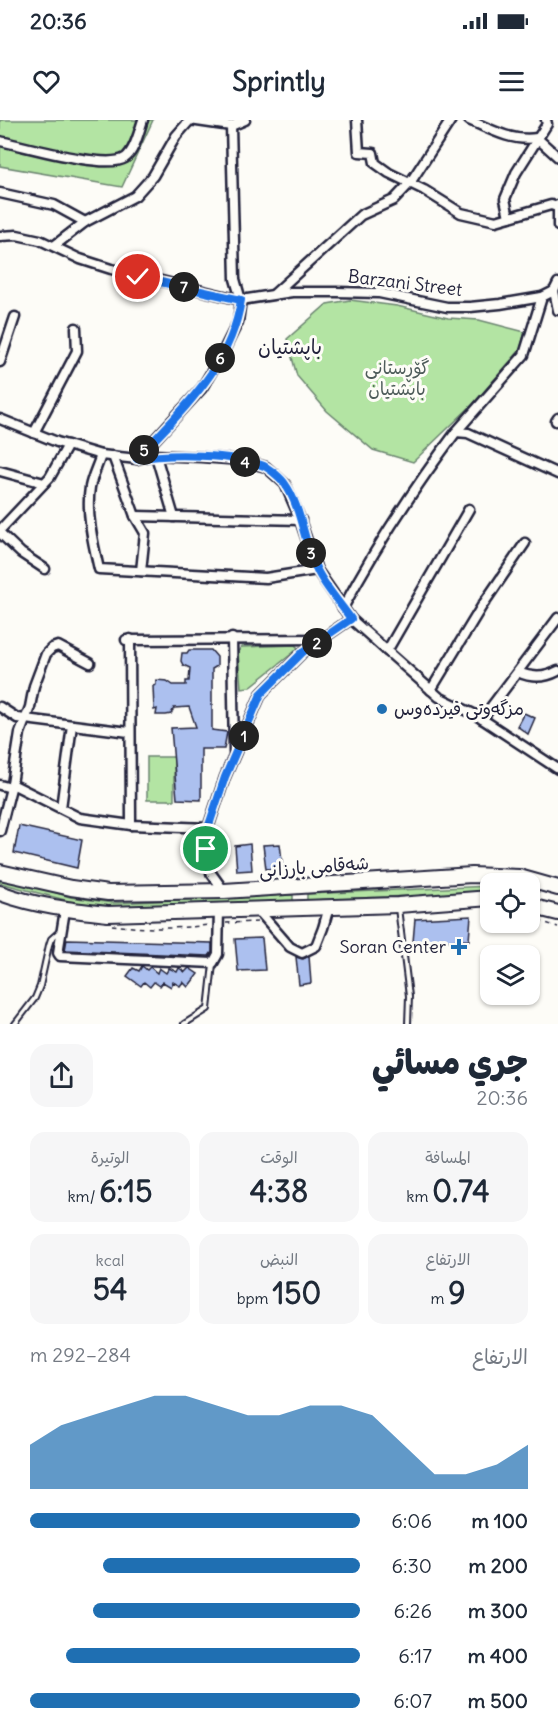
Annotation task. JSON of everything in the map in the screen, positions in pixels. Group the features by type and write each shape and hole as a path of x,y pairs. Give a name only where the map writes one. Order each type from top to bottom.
{"highway":[{"name":"شەقامی بارزانی","path":"0,872 71,888 108,893 224,891 472,875 519,878 558,888"},
{"path":"293,887 300,894 300,904 297,908"},
{"path":"0,893 32,904 108,914 398,905 480,899"},
{"path":"540,908 558,913"}],"street":[{"path":"0,141 88,160 111,161 124,158 131,150 143,120"},
{"path":"54,246 85,222 135,196 153,176 176,136 190,120 231,126 245,120"},
{"path":"357,120 359,152 373,153 375,163 461,213 496,221 551,205 557,206 558,226"},
{"path":"274,294 361,215 394,200 410,183 451,120"},
{"path":"469,120 510,138 526,140 537,138"},
{"path":"509,217 505,199 516,173 547,124 546,120"},
{"path":"137,459 202,388 238,322 241,300 236,279 231,126"},
{"path":"537,138 558,157"},
{"path":"0,193 54,206 85,222"},
{"name":"Barzani Street","path":"0,236 17,235 40,240 80,259 111,270 241,300 303,292 379,293 447,307 470,307 542,297 556,287"},
{"path":"556,287 558,310"},
{"path":"343,608 390,526 456,432 524,355 542,297"},
{"path":"0,362 15,317"},
{"path":"34,433 77,351 76,328"},
{"path":"0,419 101,455 137,459 156,456 241,460 266,467 285,484 301,520 317,570 351,619 439,697 482,719 558,769"},
{"path":"456,432 468,433 558,474"},
{"path":"45,570 21,553 0,532 50,477 68,445"},
{"path":"101,455 90,486 91,536 99,569 266,578 317,570"},
{"path":"113,456 135,516 145,533 141,571"},
{"path":"156,456 174,517"},
{"path":"0,471 44,483"},
{"path":"387,651 469,509"},
{"path":"135,516 301,520"},
{"path":"431,690 482,606 525,543"},
{"path":"482,719 558,618"},
{"path":"224,891 211,873 206,849 208,828 225,777 261,694 303,652 351,619"},
{"path":"232,638 234,756"},
{"path":"131,825 128,640 322,639"},
{"path":"0,831 12,786 15,758 41,665 52,648 58,646 90,663"},
{"path":"518,672 529,677 551,675 558,671"},
{"path":"0,707 17,718 129,732"},
{"path":"61,808 72,725"},
{"path":"0,785 12,786 80,818 131,825 208,828"},
{"path":"257,909 290,947 302,953 316,946 329,907"},
{"path":"65,910 57,953 60,956 213,963 218,954 219,910"}],"lane":[{"path":"398,905 409,996 408,1024"},
{"path":"15,1024 35,998 51,939 62,929"},
{"path":"184,1024 208,1009 213,963"}],"path":[{"path":"540,921 558,927"}],"green space":[{"path":"0,120 153,120 122,187 0,166"},
{"name":"گۆڕستانی باپشتیان","path":"350,300 397,306 448,318 479,320 525,332 520,350 473,404 413,462 373,450 327,411 297,376 287,339 327,304"},
{"path":"295,645 298,648 294,652 250,687 241,688 238,652 241,647"},
{"path":"147,757 174,757 174,800 147,800"},
{"path":"0,876 70,897 113,903 293,895 293,902 112,909 69,901 0,883"},
{"path":"480,886 480,893 307,900 307,894"}],"building":[{"path":"189,650 211,650 217,657 217,666 212,669 212,730 227,732 224,749 201,749 201,800 177,799 171,728 196,727 189,707 174,708 171,714 166,715 156,715 157,709 154,710 153,686 156,685 156,680 167,681 173,685 186,685 186,681 189,681 190,668 183,665 181,661 182,653 187,653"},
{"path":"524,713 535,718 528,734 517,726"},
{"path":"19,826 82,840 77,868 14,853"},
{"path":"250,844 252,870 237,871 235,846"},
{"path":"280,844 283,868 266,869 263,845"},
{"path":"471,916 469,940 413,942 415,919"},
{"path":"262,938 265,970 238,971 235,939"},
{"path":"67,939 212,943 212,952 209,956 65,950"},
{"path":"309,956 311,983 299,985 296,957 303,959"},
{"path":"142,966 147,970 150,967 157,973 159,968 166,973 169,968 177,972 179,968 185,972 189,968 198,974 188,987 183,982 180,986 173,982 171,987 163,982 160,986 154,982 150,987 144,982 141,986 127,976 133,968 139,971"}],"place":[{"name":"مزگەوتی فیردەوس","path":"382,709"},
{"name":"Soran Center","path":"459,947"}],"district":[{"name":"باپشتیان","path":"290,347"}],"route":[{"path":"138,277 241,300 238,322 202,388 137,459 153,455 201,457 241,460 266,467 285,484 317,570 351,619 303,652 261,694 225,777 209,825 206,849"}]}
